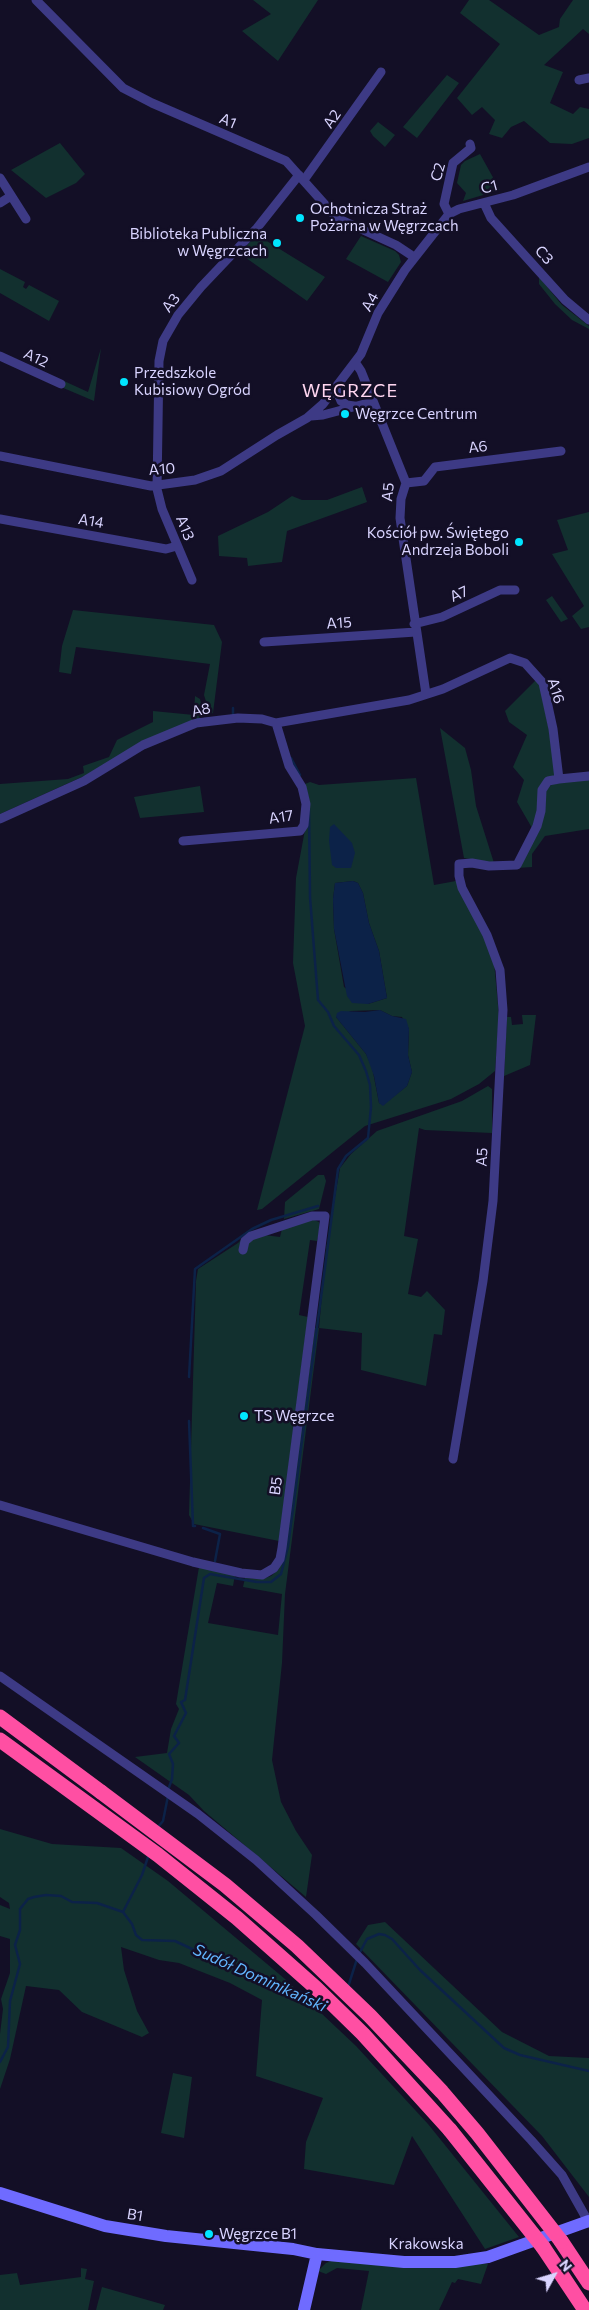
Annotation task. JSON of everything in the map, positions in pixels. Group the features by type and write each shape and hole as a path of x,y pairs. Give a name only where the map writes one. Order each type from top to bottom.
{"highway":[{"path":"0,1718 225,1885 297,1946 364,2010 459,2113 506,2168 561,2241 589,2283"},
{"path":"0,1740 198,1886 316,1988 395,2068 439,2116 492,2180 543,2247 585,2310"}],"street":[{"name":"A1","path":"36,0 123,88 157,105 286,161 338,218 396,245 414,258"},
{"name":"A2","path":"302,177 381,72"},
{"path":"579,80 589,78"},
{"name":"C2","path":"449,214 444,204 453,163 471,148 470,144"},
{"name":"C1","path":"449,214 459,209 524,191 589,167"},
{"name":"A3","path":"157,486 159,361 162,341 178,315 302,177"},
{"path":"0,178 26,219"},
{"path":"0,203 11,196"},
{"name":"C3","path":"484,203 490,218 565,300 589,320"},
{"path":"414,258 449,214"},
{"name":"A4","path":"355,362 378,312 414,258"},
{"name":"A12","path":"0,356 61,384"},
{"name":"A10","path":"0,456 95,476 157,486 195,480 221,471 311,416 336,389 355,362"},
{"name":"A5","path":"355,362 362,371 372,402 406,483 401,499 400,518 426,694"},
{"path":"336,389 340,401 354,406"},
{"name":"A10","path":"311,416 323,415 372,402"},
{"name":"A6","path":"406,483 424,481 434,467 561,451"},
{"name":"A13","path":"157,486 162,509 192,580"},
{"name":"A14","path":"0,519 166,548 177,546"},
{"name":"A7","path":"415,628 500,590 515,590"},
{"name":"A15","path":"264,642 415,628"},
{"name":"A16","path":"426,694 443,690 510,658 525,663 543,683 553,729 559,779"},
{"name":"A8","path":"0,819 84,781 143,746 196,723 234,719 262,719 276,724 409,700 426,694"},
{"name":"A17","path":"182,841 300,831 304,825 306,804 302,787 289,766 276,724"},
{"path":"559,779 589,776"},
{"name":"A5","path":"453,1459 483,1281 493,1201 503,1010 500,970 487,935 462,888 458,864 472,862 489,866 517,865 537,826 541,811 542,790 548,781 559,779"},
{"name":"B5","path":"0,1505 193,1562 241,1573 262,1575 274,1568 280,1559 282,1548 325,1216 312,1216 251,1236 245,1241 243,1250"},
{"path":"0,1676 164,1789 256,1860 365,1963 544,2154 568,2186 589,2221"},
{"name":"B1","path":"0,2193 105,2226 166,2236 270,2246 317,2254"},
{"name":"Krakowska","path":"317,2254 404,2262 455,2262 488,2257 589,2221"},
{"path":"304,2310 317,2254"}],"green space":[{"path":"253,0 318,0 278,61 242,31 271,14"},
{"path":"469,0 489,0 539,35 559,27 560,19 573,0 589,0 589,34 583,29 544,65 563,72 550,103 573,114 580,107 589,109 589,138 572,144 550,143 524,121 511,127 502,138 489,134 495,120 482,107 472,115 457,98 500,44 460,13"},
{"path":"447,75 459,83 417,138 403,127"},
{"path":"378,122 395,135 385,147 370,131"},
{"path":"60,143 85,174 76,183 46,198 11,170"},
{"path":"480,154 500,190 463,201 466,193 457,183 461,165"},
{"path":"257,235 325,277 307,301 239,253"},
{"path":"361,236 395,251 399,255 401,262 388,282 346,259"},
{"path":"0,269 25,282 23,287 26,289 29,285 59,301 49,321 0,293"},
{"path":"539,277 562,305 589,326 589,329 572,320 555,304 539,284"},
{"path":"101,348 94,401 61,387 64,381 88,392"},
{"path":"362,487 367,502 287,531 282,562 248,566 247,558 219,556 218,536 268,512 292,496 302,500 327,500"},
{"path":"589,512 589,627 581,629 572,616 584,606 552,554 568,550 557,520"},
{"path":"552,596 568,619 561,622 546,600"},
{"path":"73,610 214,625 222,642 213,713 210,714 204,695 210,664 76,647 71,674 59,672 62,646"},
{"path":"537,679 549,730 556,776 545,779 539,809 532,828 517,802 524,780 513,767 527,735 509,722 505,711"},
{"path":"195,696 200,699 203,711 199,719 93,772 0,814 0,784 68,779 84,773 83,766 109,757 117,740 153,722 153,711 194,715"},
{"path":"440,728 465,748 471,770 476,806 494,863 464,858"},
{"path":"416,778 434,885 456,881 486,940 494,962 499,1016 495,1071 479,1084 451,1099 365,1126 262,1209 257,1210 305,1026 293,963 296,878 310,803 305,784 310,782 319,785","holes":["353,881 358,883 363,893 369,923 379,951 387,998 368,1004 344,987 334,929 333,899 335,883","380,1010 392,1016 402,1017 409,1029 408,1055 412,1072 407,1086 383,1105 379,1103 372,1067 366,1054 336,1017 351,1011"]},
{"path":"589,779 589,829 545,836 532,854 532,867 517,868 527,851 545,792 552,784"},
{"path":"200,786 204,812 140,818 134,797"},
{"path":"522,1015 536,1015 530,1065 504,1076 507,1017 511,1017 512,1025 523,1024"},
{"path":"488,1086 492,1089 492,1133 425,1130 419,1128 404,1236 418,1239 408,1294 421,1297 427,1291 445,1310 442,1335 434,1334 426,1386 361,1370 362,1333 319,1328 326,1249 340,1168 351,1154 377,1131 462,1101"},
{"path":"318,1175 324,1175 326,1181 319,1209 284,1219 285,1202"},
{"name":"TS Węgrzce","path":"312,1219 319,1222 320,1227 317,1241 310,1240 299,1315 308,1317 279,1541 194,1524 189,1515 196,1281 198,1269 238,1243 248,1233 280,1237 282,1229"},
{"path":"315,1328 319,1328 285,1594 282,1663 272,1760 281,1802 296,1831 312,1855 306,1897 204,1811 189,1795 135,1757 167,1753 171,1729 179,1709 176,1704 199,1567 235,1575 233,1586 217,1583 208,1623 278,1635 282,1594 243,1587 245,1578 263,1579 271,1576 279,1569 284,1553"},
{"path":"0,1829 52,1844 121,1848 168,1881 285,1979 356,2046 428,2124 519,2237 485,2249 412,2136 394,2185 304,2169 306,2142 323,2098 256,2076 262,2000 230,1983 179,1963 159,1960 121,1947 124,1970 137,2011 149,2033 142,2037 82,2012 59,1990 26,1986 10,2059 0,2089 0,2034 3,2009 1,1999 10,1973 10,1939 0,1936 0,1905 10,1909 9,1903 0,1897"},
{"path":"385,1922 502,2032 549,2056 589,2058 589,2197 542,2136 356,1944 368,1925"},
{"path":"173,2073 192,2077 184,2138 161,2133"},
{"path":"336,2259 488,2264 481,2284 458,2279 455,2283 452,2282 439,2310 361,2310 369,2271 337,2268 326,2274 318,2271 326,2263"},
{"path":"81,2268 87,2269 85,2279 94,2281 88,2310 0,2310 0,2275 17,2273 20,2285 81,2277"},
{"path":"102,2287 165,2305 163,2310 96,2310"}],"water":[{"path":"334,824 352,843 355,853 351,868 336,868 332,865 329,841 330,827"},
{"path":"353,881 358,883 363,893 369,923 379,951 387,998 368,1004 352,1003 347,996 334,929 333,899 335,883"},
{"path":"380,1010 392,1016 406,1019 409,1029 408,1055 412,1072 407,1086 383,1106 379,1103 374,1076 366,1054 336,1017 337,1013 341,1011 365,1012"}],"waterway":[{"path":"233,708 233,717"},
{"path":"291,758 300,775"},
{"path":"168,1790 172,1779 173,1764 169,1754 179,1743 174,1736 186,1713 181,1702 185,1700 204,1578 210,1574 257,1582 271,1582 281,1574 288,1546 338,1169 346,1156 368,1138 371,1107 370,1085 366,1071 359,1055 334,1026 328,1012 318,1000 310,897 309,809"},
{"path":"189,1377 195,1269 252,1229 271,1220 318,1206"},
{"path":"189,1421 193,1526 195,1526"},
{"path":"203,1528 220,1534 215,1561"},
{"path":"158,1827 163,1821 168,1796"},
{"path":"123,1912 142,1875 149,1854"},
{"name":"Sudół Dominikański","path":"0,2062 8,2047 10,2001 20,1964 15,1945 20,1930 20,1909 28,1899 34,1897 46,1895 61,1896 72,1902 97,1903 123,1912 132,1924 136,1935 142,1940 175,1941 271,1986 301,1992 320,2002"},
{"name":"Sudół Dominikański","path":"359,1954 367,1939 379,1934 385,1935 392,1939 420,1970 504,2048 520,2055 589,2071"},
{"name":"Sudół Dominikański","path":"348,1987 357,1959"}],"place":[{"name":"Ochotnicza Straż Pożarna w Węgrzcach","path":"300,218"},
{"name":"Biblioteka Publiczna w Węgrzcach","path":"277,243"},
{"name":"Przedszkole Kubisiowy Ogród","path":"124,382"},
{"name":"Węgrzce Centrum","path":"345,414"},
{"name":"Kościół pw. Świętego Andrzeja Boboli","path":"519,542"},
{"name":"TS Węgrzce","path":"244,1416"},
{"name":"Węgrzce B1","path":"209,2234"}],"district":[{"name":"WĘGRZCE","path":"350,391"}]}
